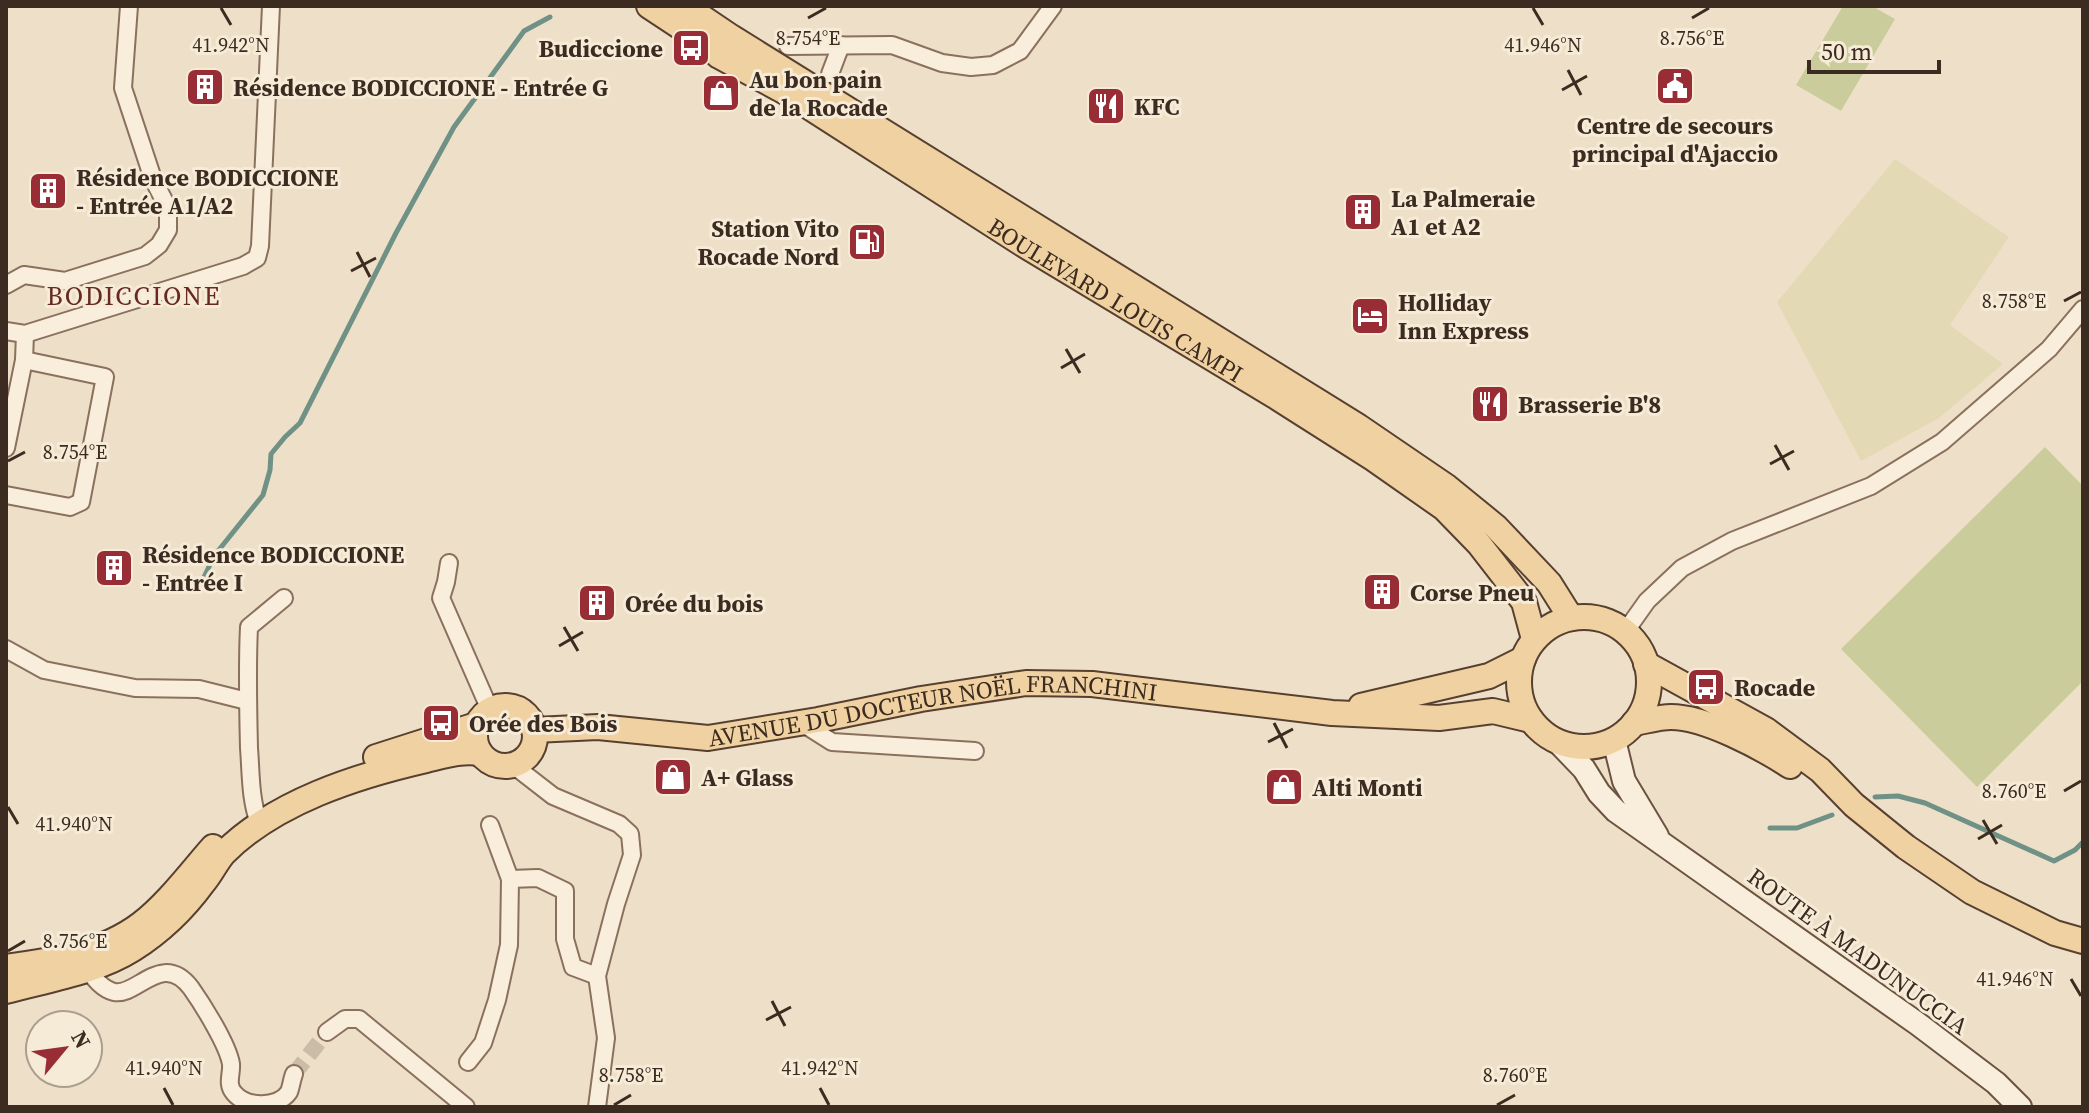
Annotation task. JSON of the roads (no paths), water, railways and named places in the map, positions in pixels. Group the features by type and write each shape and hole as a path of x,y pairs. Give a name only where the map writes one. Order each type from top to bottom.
{"main road":[{"name":"BOULEVARD LOUIS CAMPI","path":"649,6 719,56 789,94 1026,246 1275,396 1444,508 1479,544 1524,602 1529,649"},
{"name":"BOULEVARD LOUIS CAMPI","path":"685,6 1018,217 1359,427 1447,487 1496,527 1517,549 1549,583 1571,618"},
{"path":"1590,617 1609,622 1625,632 1638,646 1646,664 1647,695 1642,710 1634,723 1614,740 1596,746 1577,747 1558,742 1545,734 1531,720 1519,688 1529,649 1545,629 1571,618 1590,617"},
{"name":"AVENUE DU DOCTEUR NOËL FRANCHINI","path":"1332,713 1489,676 1529,649"},
{"path":"1646,664 1766,730 1820,770 1854,805 1906,847 1972,892 2055,933 2083,941"},
{"name":"AVENUE DU DOCTEUR NOËL FRANCHINI","path":"534,730 598,727 708,738 1026,683 1092,684 1332,713 1439,718 1493,711 1531,720"},
{"path":"6,967 89,950 118,938 141,924 162,904 217,842 328,772 483,718 508,706 525,714 534,730 535,739 528,755 504,767 486,760 475,744 474,735 483,718"},
{"path":"1634,723 1668,717 1693,719 1766,750 1854,805"},
{"name":"ROUTE À MADUNUCCIA","path":"1614,740 1624,781 1662,844"},
{"name":"ROUTE À MADUNUCCIA","path":"1558,742 1584,769 1599,793 1616,811 1918,1024 1996,1083 2020,1107"},
{"path":"6,991 87,969 131,951 181,911 222,855 256,816 339,783 455,753 480,753"}],"street":[{"path":"6,285 24,275 65,281 145,256 159,245 168,230 168,208 153,179 123,88 129,6"},
{"path":"6,331 25,334 243,266 257,258 271,6"},
{"path":"788,46 892,45 942,63 971,67 993,65 1020,51 1053,6"},
{"path":"830,74 841,45"},
{"path":"1625,632 1647,601 1682,568 1732,541 1871,486 1942,442 2049,349 2083,309"},
{"path":"6,448 24,360 25,334"},
{"path":"6,495 70,507 81,502 105,377 24,360"},
{"path":"449,563 441,598 483,718"},
{"path":"256,816 246,675 249,627 284,598"},
{"path":"6,649 44,670 135,688 199,689 247,701"},
{"path":"802,723 832,742 975,751"},
{"path":"513,765 553,796 619,824 630,834 632,855 597,976 606,1038 597,1107"},
{"path":"468,1062 483,1043 497,1000 509,945 510,879 490,825"},
{"path":"510,879 538,878 565,891 565,939 573,967 597,976"},
{"path":"87,969 96,982 113,992 121,992 150,977 166,973 181,978 191,988 223,1042 231,1066 229,1080 233,1093 242,1099 259,1105 276,1101 288,1092 294,1074"},
{"path":"327,1032 345,1019 359,1019 466,1107"}],"waterway":[{"path":"198,590 214,556 263,495 271,454 300,423 396,233 454,127 524,31 550,17"},
{"path":"1875,797 1898,796 1925,803 2054,861 2083,842"},
{"path":"1770,828 1797,828 1832,815"}],"tunnel":[{"path":"294,1074 327,1032"}],"place":[{"name":"Budiccione","path":"691,48"},
{"name":"Centre de secours principal d'Ajaccio","path":"1675,86"},
{"name":"Résidence BODICCIONE - Entrée G","path":"205,87"},
{"name":"Au bon pain de la Rocade","path":"721,93"},
{"name":"KFC","path":"1106,106"},
{"name":"Résidence BODICCIONE - Entrée A1/A2","path":"48,191"},
{"name":"La Palmeraie A1 et A2","path":"1363,212"},
{"name":"Station Vito Rocade Nord","path":"867,242"},
{"name":"Holliday Inn Express","path":"1370,316"},
{"name":"Brasserie B'8","path":"1490,404"},
{"name":"Résidence BODICCIONE - Entrée I","path":"114,568"},
{"name":"Corse Pneu","path":"1382,592"},
{"name":"Orée du bois","path":"597,603"},
{"name":"Rocade","path":"1706,687"},
{"name":"Orée des Bois","path":"441,723"},
{"name":"A+ Glass","path":"673,777"},
{"name":"Alti Monti","path":"1284,787"}],"district":[{"name":"BODICCIONE","path":"134,296"}]}
